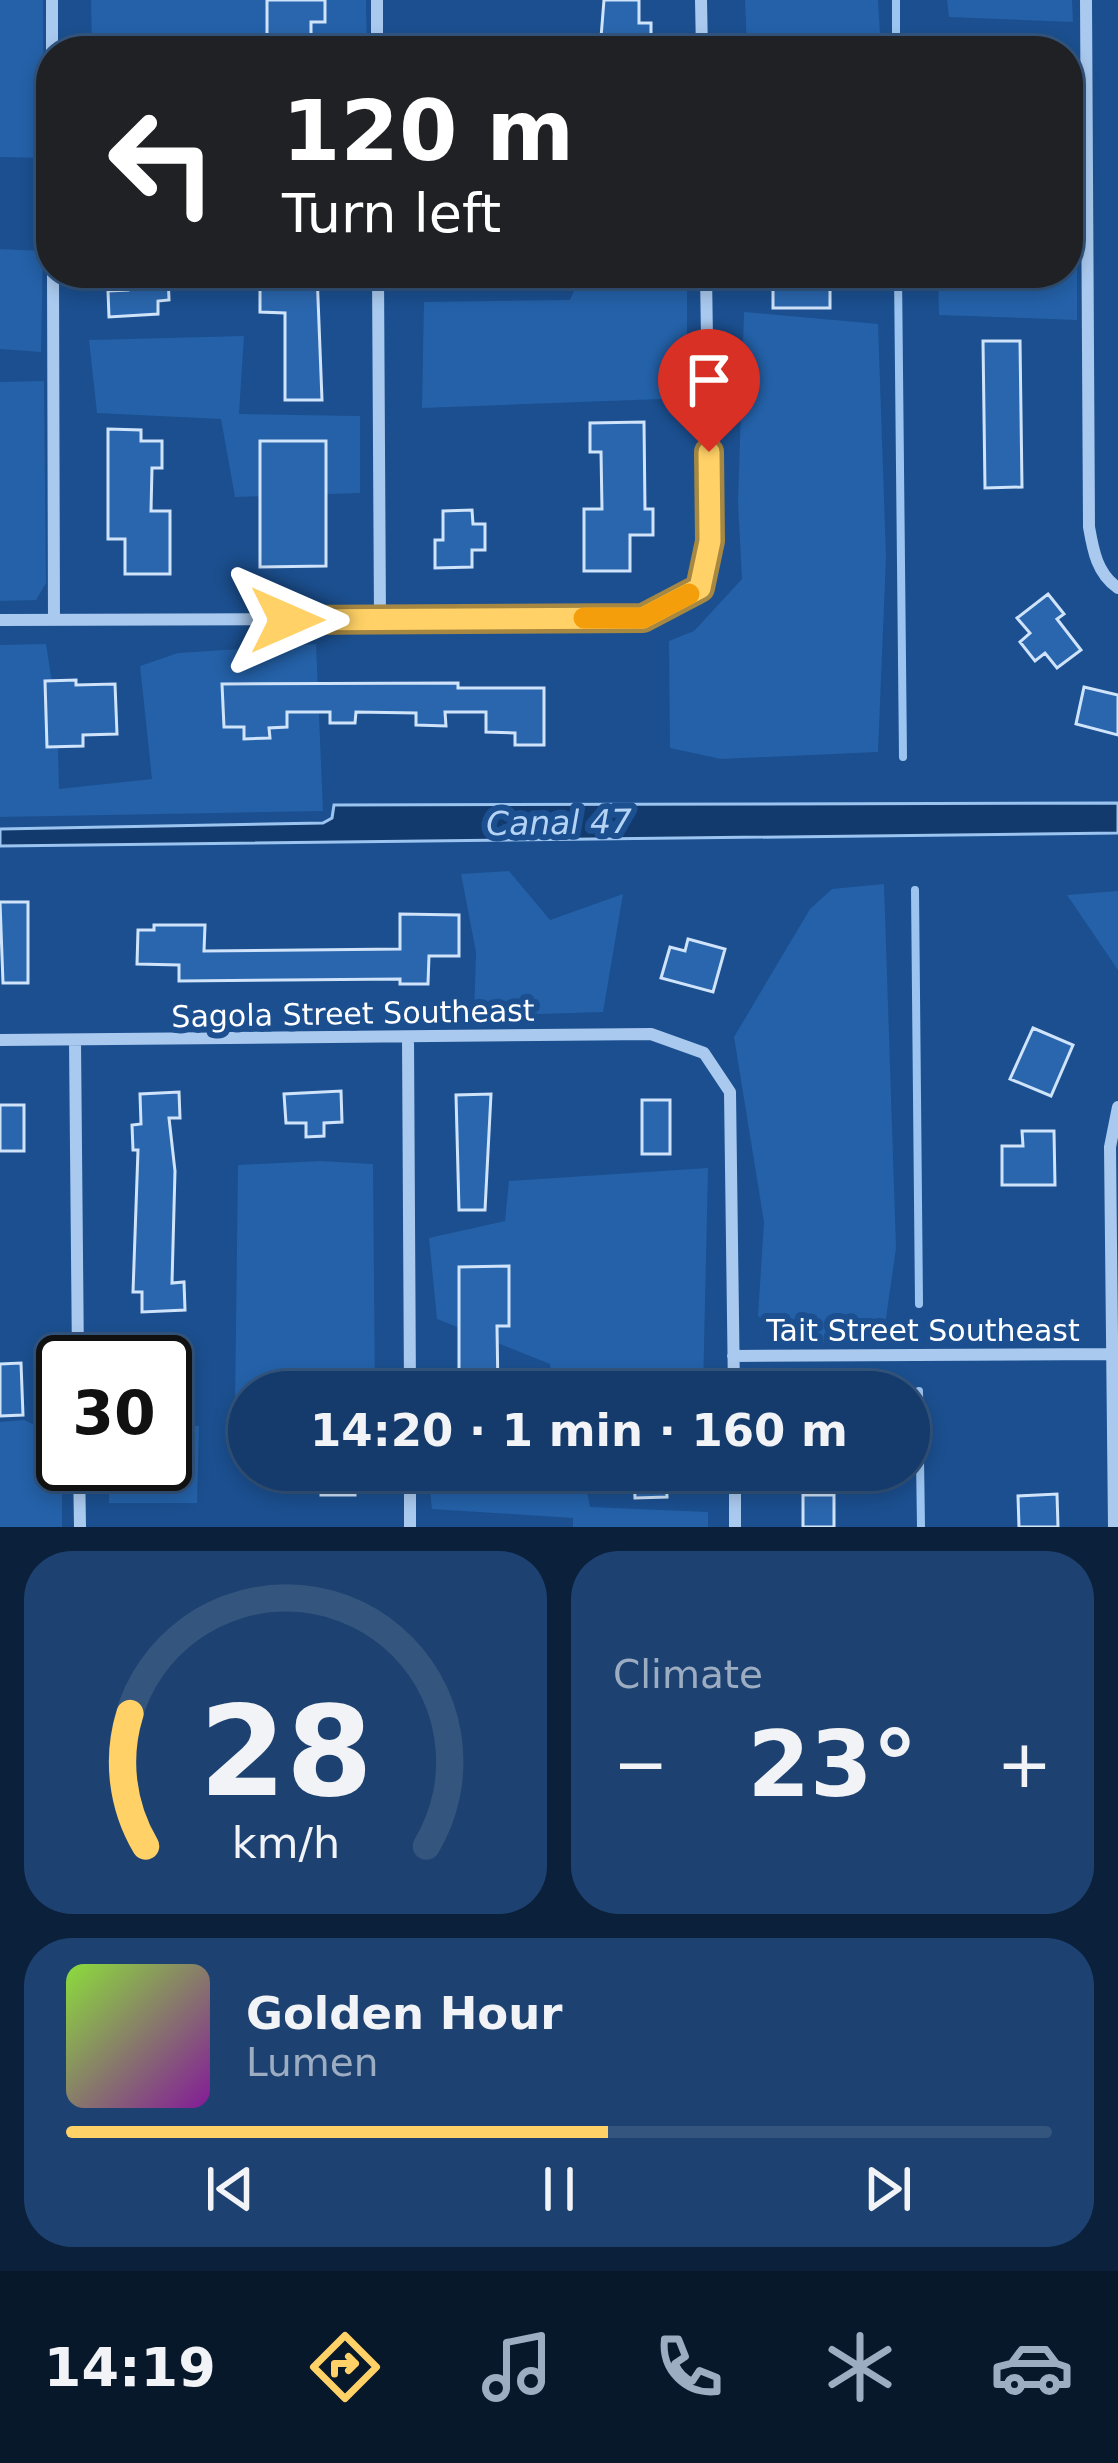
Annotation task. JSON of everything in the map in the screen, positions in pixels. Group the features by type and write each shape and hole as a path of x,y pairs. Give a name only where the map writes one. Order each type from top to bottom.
{"street":[{"path":"52,0 52,36"},
{"path":"377,0 377,36"},
{"path":"701,0 702,36"},
{"path":"1086,0 1089,527 1093,553 1108,581 1118,588"},
{"path":"53,288 54,620"},
{"path":"378,288 380,620"},
{"path":"0,620 643,618 700,588 710,541 706,288"},
{"name":"Sagola Street Southeast","path":"0,1040 651,1034 704,1054 730,1092 733,1356"},
{"path":"408,1038 410,1371"},
{"path":"75,1041 78,1335"},
{"path":"1114,1527 1110,1147 1118,1107"},
{"name":"Tait Street Southeast","path":"733,1356 1112,1354"},
{"path":"733,1356 733,1371"},
{"path":"80,1491 80,1527"},
{"path":"410,1491 410,1527"},
{"path":"735,1491 735,1527"}],"shaded area":[{"path":"0,0 43,0 43,36 36,36 36,158 0,157"},
{"path":"91,0 366,0 367,36 92,36"},
{"path":"745,0 878,0 880,36 746,36"},
{"path":"947,0 1072,0 1073,22 949,17"},
{"path":"0,249 36,251 36,288 42,288 41,352 0,349"},
{"path":"575,288 687,288 687,398 422,408 424,302 570,300"},
{"path":"938,288 1077,288 1077,320 939,315"},
{"path":"744,312 878,324 886,557 878,752 721,759 670,748 669,641 694,631 742,579 738,503"},
{"path":"244,336 239,414 360,416 360,493 235,497 221,419 97,413 89,340"},
{"path":"44,381 46,583 36,600 0,601 0,382"},
{"path":"46,644 57,714 59,789 152,779 140,666 178,653 316,644 323,811 0,817 0,645"},
{"path":"509,871 550,920 623,894 603,1012 474,1016 476,952 461,874"},
{"path":"884,884 896,1248 883,1339 795,1344 758,1316 764,1222 734,1037 810,909 832,889"},
{"path":"1118,891 1118,970 1067,895"},
{"path":"373,1164 375,1371 235,1371 238,1165"},
{"path":"708,1168 703,1371 551,1371 550,1364 437,1319 429,1238 505,1221 509,1181"},
{"path":"24,1420 36,1426 36,1491 62,1491 62,1527 0,1527 0,1422"},
{"path":"192,1426 199,1426 197,1503 109,1503 109,1491 192,1491"},
{"path":"430,1491 587,1491 590,1507 708,1512 708,1527 573,1527 573,1518 432,1509"}],"water":[{"name":"Canal 47","path":"1118,803 1118,833 0,846 0,829 323,823 332,818 334,805"}],"building":[{"path":"267,0 325,0 325,22 311,22 311,36 267,36"},
{"path":"604,0 639,0 639,23 651,23 651,36 601,36"},
{"path":"169,288 169,300 158,301 158,314 109,317 108,291"},
{"path":"260,288 318,288 322,400 285,400 285,313 260,312"},
{"path":"773,288 830,288 830,308 773,308"},
{"path":"983,341 1020,341 1022,487 985,488"},
{"path":"644,422 645,509 653,509 653,535 630,535 630,571 584,571 584,509 602,509 601,452 590,452 590,423"},
{"path":"108,429 141,430 141,441 162,441 162,468 152,468 151,511 170,511 170,574 125,574 125,539 108,539"},
{"path":"260,441 326,441 326,566 260,567"},
{"path":"472,510 473,524 485,524 485,550 472,550 472,567 435,568 435,540 443,540 443,511"},
{"path":"1048,594 1064,614 1057,619 1081,650 1057,668 1045,653 1035,661 1020,642 1030,633 1017,618"},
{"path":"76,680 76,685 115,684 117,734 83,735 83,746 47,747 45,681"},
{"path":"458,683 458,688 544,688 544,745 515,745 515,733 486,732 486,712 445,712 446,726 416,725 416,713 356,712 355,723 330,723 330,712 287,712 287,727 269,728 270,738 244,739 244,727 224,727 222,684"},
{"path":"1084,687 1118,695 1118,735 1076,724"},
{"path":"0,902 28,902 28,983 3,983"},
{"path":"400,914 459,915 459,956 429,956 428,984 400,984 400,979 179,981 179,965 137,964 138,930 154,930 154,925 205,925 204,951 400,949"},
{"path":"688,939 725,949 713,992 661,978 670,947 685,951"},
{"path":"1033,1028 1073,1045 1051,1096 1010,1079"},
{"path":"341,1091 342,1122 324,1123 324,1136 306,1137 306,1123 286,1123 284,1094"},
{"path":"179,1092 180,1118 169,1118 175,1171 172,1283 184,1282 185,1310 142,1312 142,1292 133,1292 138,1150 133,1150 132,1125 141,1124 140,1094"},
{"path":"491,1094 485,1210 459,1210 456,1095"},
{"path":"642,1100 670,1100 670,1154 642,1154"},
{"path":"0,1105 24,1105 24,1151 0,1151"},
{"path":"1022,1131 1054,1131 1055,1185 1002,1185 1002,1146 1023,1146"},
{"path":"509,1266 509,1326 497,1326 498,1371 459,1371 459,1267"},
{"path":"21,1363 23,1415 0,1416 0,1364"},
{"path":"321,1491 355,1491 355,1495 321,1495"},
{"path":"635,1491 667,1491 667,1497 635,1498"},
{"path":"1057,1494 1058,1527 1019,1527 1018,1496"},
{"path":"803,1495 834,1495 834,1527 803,1527"}],"waterway":[{"path":"896,0 896,36"},
{"path":"898,288 903,757"},
{"path":"915,890 919,1304"},
{"path":"920,1491 921,1527"}],"slow traffic":[{"path":"584,618 643,618 689,594"}],"route":[{"path":"287,620 643,618 700,588 710,541 709,452"}]}
